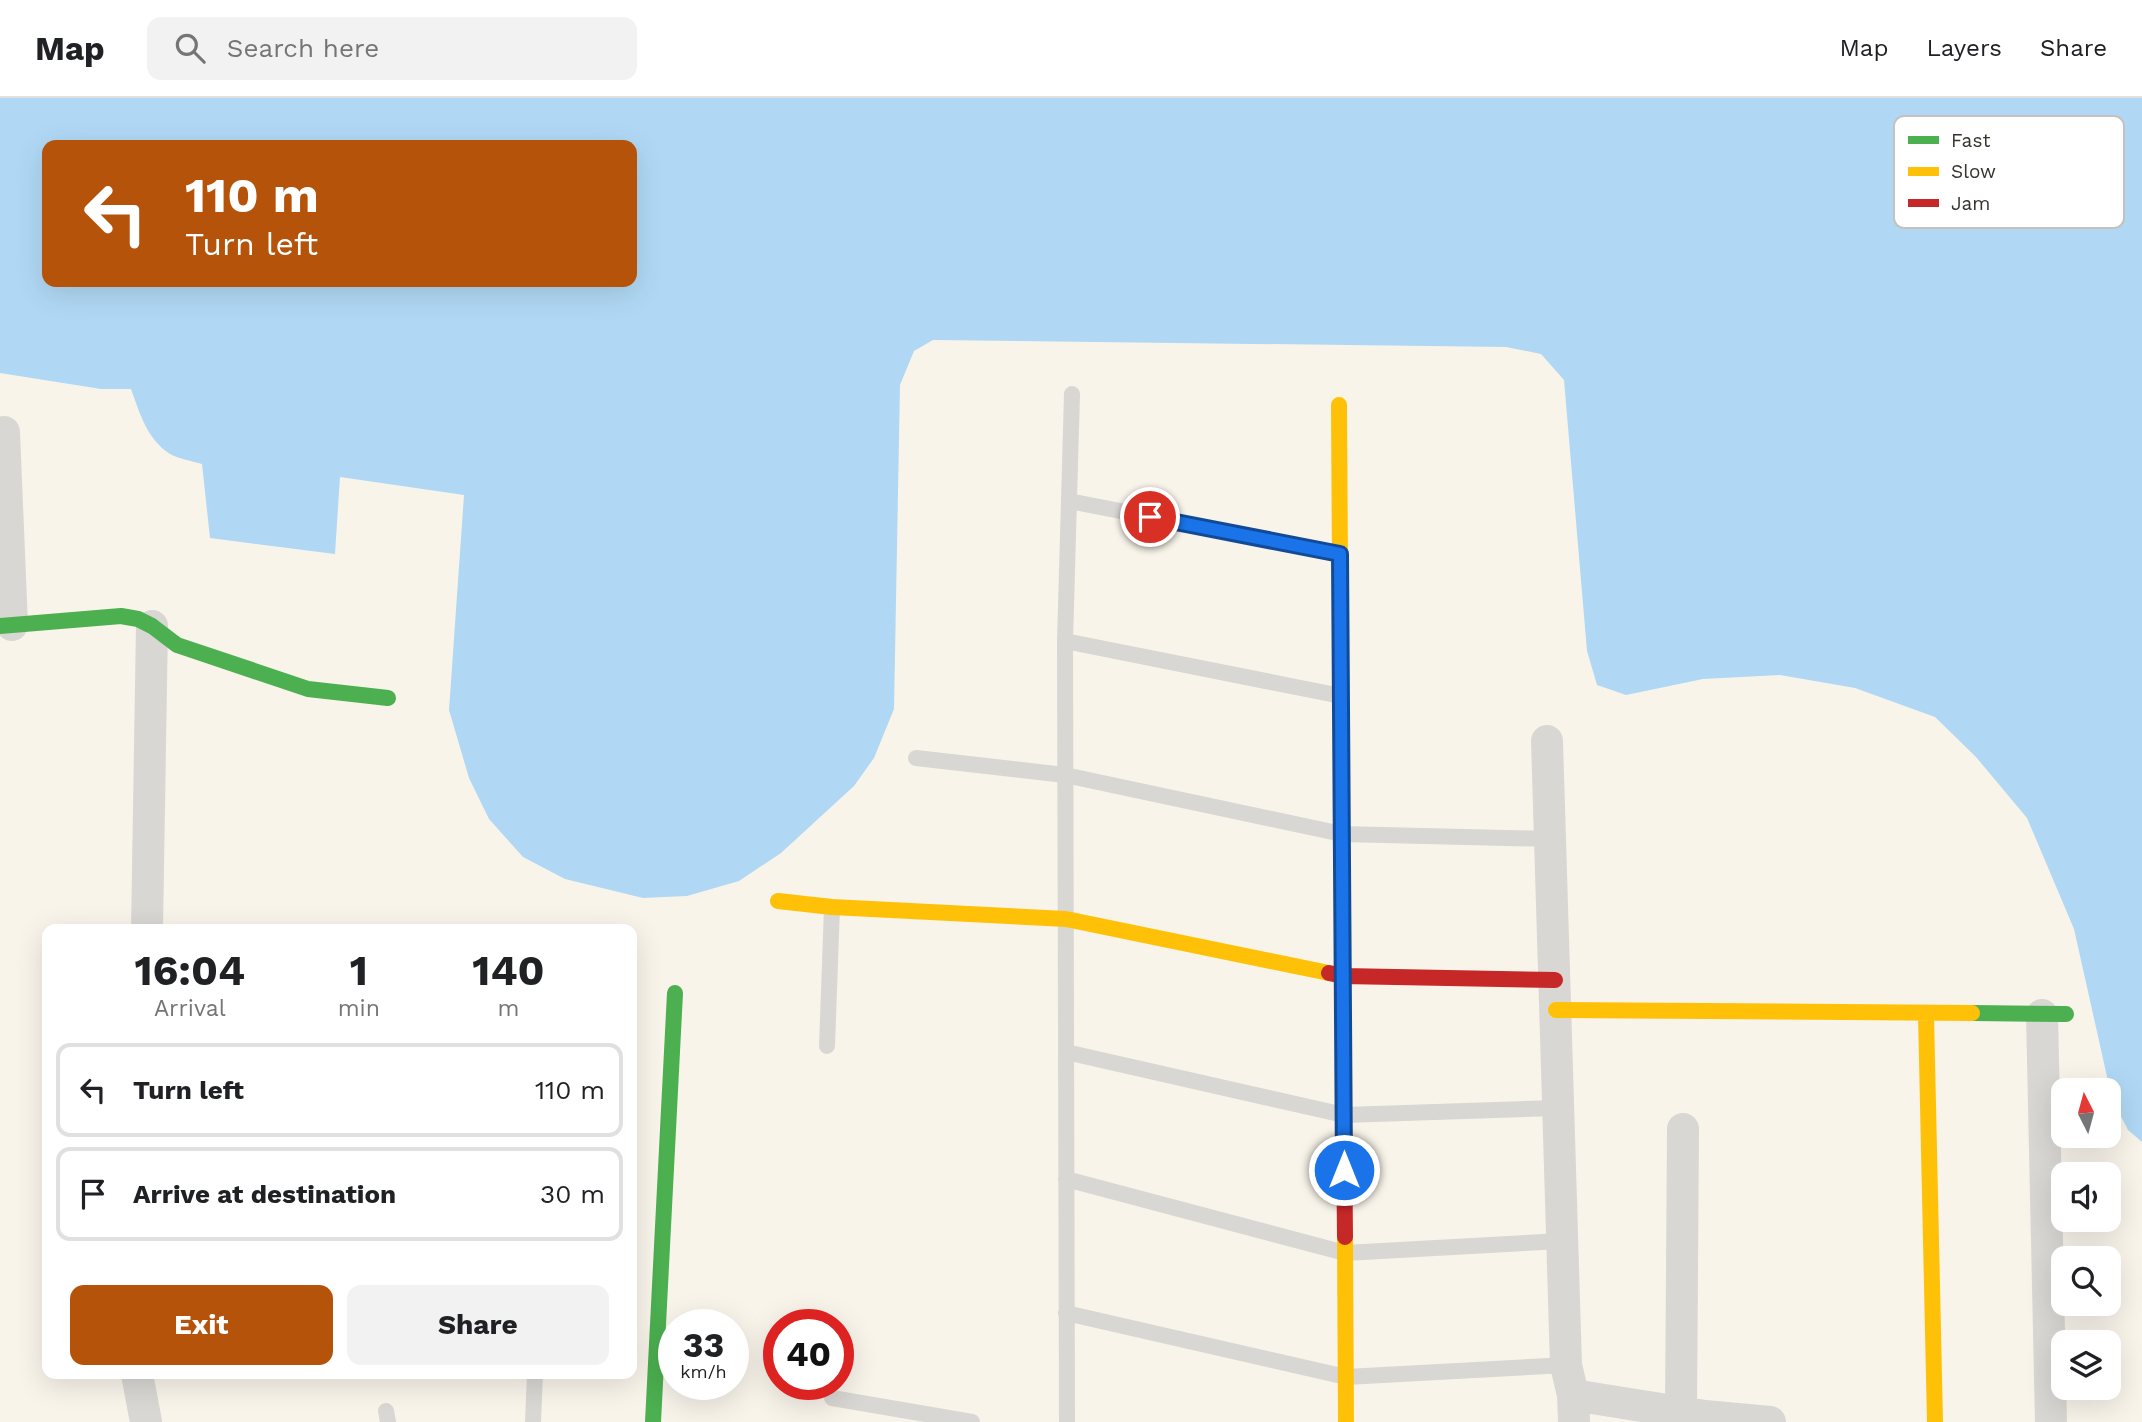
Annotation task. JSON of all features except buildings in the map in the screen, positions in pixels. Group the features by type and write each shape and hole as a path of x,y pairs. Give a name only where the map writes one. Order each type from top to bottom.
{"street":[{"path":"1339,405 1346,1422"},
{"path":"5,432 6,625 121,617 138,619 177,645 308,689 388,698"},
{"path":"147,924 152,626"},
{"path":"1547,741 1562,1241 1571,1394 1697,1417 1770,1422"},
{"path":"778,901 1066,919 1343,976 1555,995 1926,1014 2054,1014 2051,1422"},
{"path":"653,1422 675,993"},
{"path":"1926,1014 1935,1422"},
{"path":"1682,1129 1697,1417"},
{"path":"138,1379 146,1422"}],"lane":[{"path":"1067,1422 1065,641 1072,394"},
{"path":"1069,501 1340,554"},
{"path":"1065,641 1341,696"},
{"path":"916,758 1065,775 1342,834 1550,839"},
{"path":"827,1046 832,906"},
{"path":"1066,1052 1344,1115 1558,1108"},
{"path":"1066,1179 1345,1253 1562,1241"},
{"path":"1066,1313 1346,1377 1571,1394"},
{"path":"533,1422 534,1379"},
{"path":"844,1400 972,1422"}],"water":[{"path":"0,98 2142,98 2142,1142 2128,1130 2121,1116 2121,1078 2107,1078 2074,929 2027,818 1976,757 1935,717 1855,688 1780,675 1703,679 1626,695 1597,685 1587,651 1564,380 1541,354 1506,347 933,340 914,351 900,385 894,709 874,758 854,786 781,853 739,881 687,896 643,898 565,879 523,857 489,819 469,778 449,710 464,495 340,477 335,554 210,538 202,464 170,454 155,441 145,425 131,389 101,389 0,373"}],"traffic: fast":[{"path":"0,626 121,616 138,619 177,645 308,689 388,698"},
{"path":"653,1422 675,993"},
{"path":"1972,1013 2066,1014"}],"traffic: slow":[{"path":"1339,405 1342,899"},
{"path":"778,901 832,907 1066,919 1329,973"},
{"path":"1556,1010 1972,1013"},
{"path":"1926,1014 1935,1422"},
{"path":"1345,1237 1346,1422"}],"traffic: jam":[{"path":"1342,899 1345,1237"},
{"path":"1329,973 1343,976 1555,980"}],"route":[{"path":"1150,517 1340,554 1344,1170"}]}
